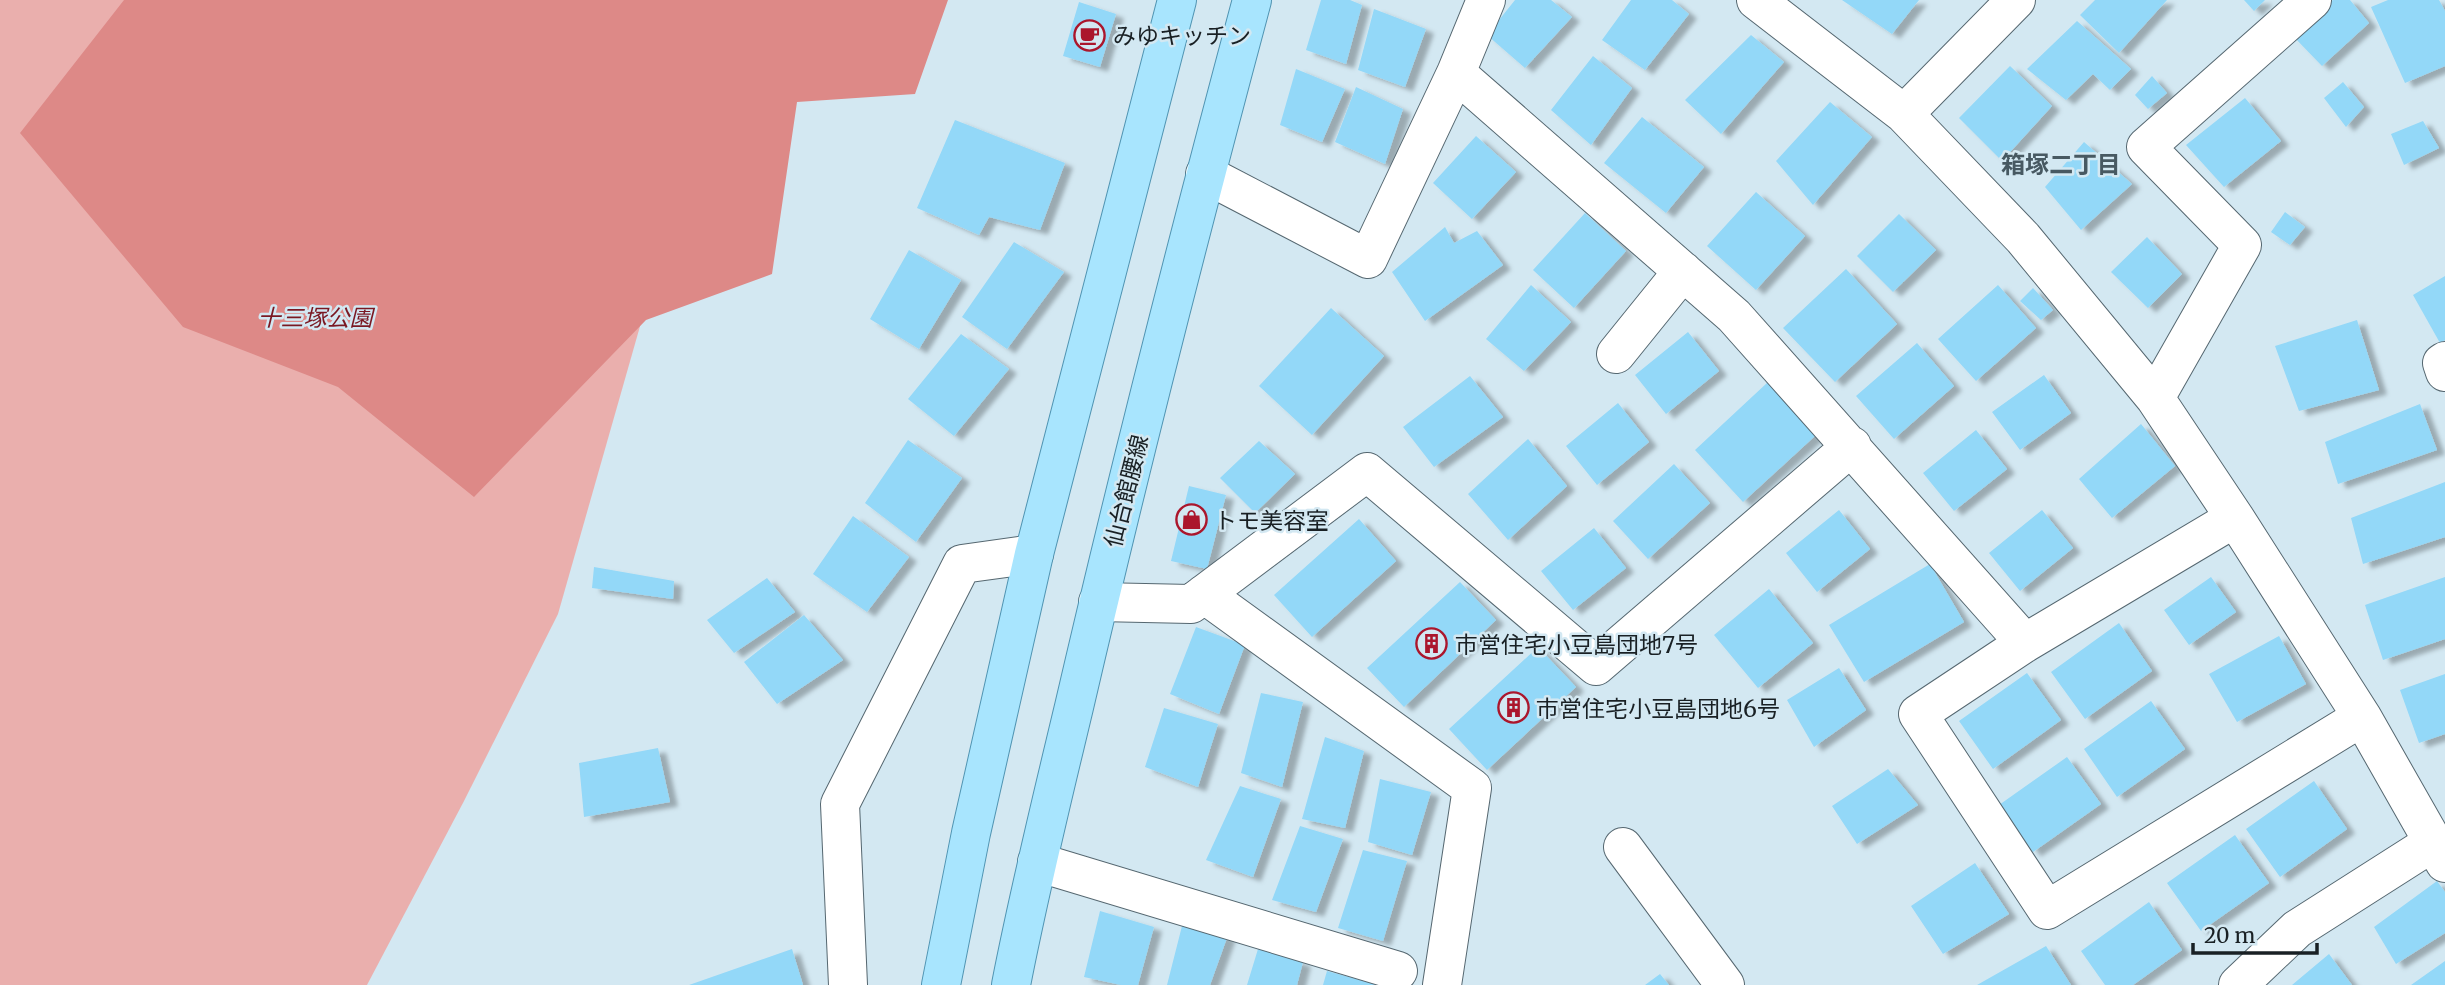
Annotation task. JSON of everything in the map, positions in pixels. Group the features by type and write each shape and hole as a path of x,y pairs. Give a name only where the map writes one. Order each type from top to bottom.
{"main road":[{"path":"941,985 971,833 1034,554 1177,0"},
{"name":"仙台館腰線","path":"1011,985 1098,602 1205,174 1252,0"}],"street":[{"path":"1205,174 1368,259 1456,73 1486,0"},
{"path":"1756,0 1904,114 2023,237 2155,398 2362,717 2439,853 2297,929 2238,985"},
{"path":"1904,114 2016,0"},
{"path":"2155,398 2242,245 2146,147 2312,0"},
{"path":"1456,73 1734,316 2025,643"},
{"path":"1616,354 1683,271"},
{"path":"2445,361 2442,363 2445,372"},
{"path":"1098,602 1191,604 1367,472 1596,667 1852,446"},
{"path":"2235,518 2025,643 1918,714 2047,910 2362,717"},
{"path":"848,985 840,804 962,564 1034,554"},
{"path":"1204,594 1472,788 1442,985"},
{"path":"1623,847 1725,985"},
{"path":"1037,862 1398,971"}],"green space":[{"name":"十三塚公園","path":"0,0 733,0 558,614 367,985 0,985"},
{"path":"124,0 948,0 915,94 797,102 772,274 646,320 474,497 338,387 183,327 20,133"}],"building":[{"path":"1321,0 1350,0 1362,5 1346,64 1306,50"},
{"path":"1515,0 1551,0 1572,17 1525,68 1487,35"},
{"path":"1631,0 1672,0 1689,14 1645,70 1602,40"},
{"path":"1842,0 1919,0 1892,34"},
{"path":"2095,0 2167,0 2119,53 2080,15"},
{"path":"2244,0 2265,0 2254,11"},
{"path":"2333,0 2350,0 2369,23 2322,66 2293,36"},
{"path":"2388,0 2439,0 2445,11 2445,66 2405,83 2371,7"},
{"path":"1079,2 1116,14 1100,67 1063,56"},
{"path":"1374,9 1426,29 1405,87 1358,70"},
{"path":"2077,21 2131,69 2110,90 2093,74 2066,100 2027,69"},
{"path":"1751,35 1784,62 1721,134 1685,100"},
{"path":"1593,56 1632,88 1591,145 1551,110"},
{"path":"2010,66 2052,106 2002,161 1959,118"},
{"path":"1296,69 1345,89 1322,142 1280,125"},
{"path":"2152,76 2167,93 2148,109 2135,95"},
{"path":"2343,82 2364,107 2346,127 2324,98"},
{"path":"1356,87 1403,109 1385,164 1335,142"},
{"path":"2245,98 2281,141 2224,187 2186,145"},
{"path":"1830,102 1872,137 1813,205 1776,161"},
{"path":"1642,117 1704,167 1666,213 1604,163"},
{"path":"955,120 1065,163 1040,230 989,217 979,235 917,208"},
{"path":"2423,121 2439,148 2404,165 2391,134"},
{"path":"1476,136 1516,172 1472,219 1433,183"},
{"path":"2084,142 2132,184 2081,230 2045,187"},
{"path":"1756,192 1805,236 1756,290 1707,246"},
{"path":"2285,212 2305,227 2290,245 2271,232"},
{"path":"1585,213 1626,251 1574,308 1533,270"},
{"path":"1899,214 1936,250 1893,292 1857,256"},
{"path":"1445,227 1454,243 1477,231 1503,265 1425,321 1392,272"},
{"path":"2147,237 2182,274 2148,308 2111,272"},
{"path":"1014,242 1064,272 1007,349 962,317"},
{"path":"909,250 961,280 919,349 870,319"},
{"path":"1846,269 1897,324 1835,382 1783,328"},
{"path":"2445,276 2445,340 2440,343 2413,295"},
{"path":"1531,285 1571,322 1524,371 1486,339"},
{"path":"1998,285 2036,328 1976,381 1938,339"},
{"path":"2033,288 2053,310 2041,320 2020,301"},
{"path":"1331,308 1384,356 1312,435 1259,386"},
{"path":"2357,320 2379,390 2299,411 2275,346"},
{"path":"1688,332 1719,371 1666,414 1635,375"},
{"path":"961,334 1009,369 954,436 908,399"},
{"path":"1917,343 1954,386 1894,439 1856,396"},
{"path":"2044,375 2071,413 2020,450 1992,412"},
{"path":"1470,376 1503,417 1434,467 1403,427"},
{"path":"1768,382 1816,435 1743,502 1695,450"},
{"path":"1618,403 1649,442 1597,485 1566,446"},
{"path":"2420,404 2437,450 2338,484 2325,442"},
{"path":"2141,424 2175,466 2112,518 2079,479"},
{"path":"1976,430 2007,469 1954,511 1923,473"},
{"path":"1528,439 1567,486 1508,540 1468,494"},
{"path":"908,440 962,478 916,542 865,503"},
{"path":"1259,441 1295,474 1255,513 1220,478"},
{"path":"1674,464 1710,503 1648,559 1613,521"},
{"path":"2445,482 2445,537 2363,564 2351,518"},
{"path":"1189,486 1226,495 1207,569 1171,561"},
{"path":"1839,510 1870,549 1817,592 1786,553"},
{"path":"2042,510 2073,548 2020,591 1989,553"},
{"path":"853,516 909,557 867,612 813,574"},
{"path":"1359,519 1396,561 1312,637 1274,595"},
{"path":"1594,528 1626,568 1573,610 1541,571"},
{"path":"1930,564 1964,622 1864,682 1829,625"},
{"path":"594,567 674,581 673,599 592,588"},
{"path":"2211,577 2236,612 2189,645 2164,610"},
{"path":"2445,577 2445,639 2383,660 2365,605"},
{"path":"767,578 795,612 734,653 707,620"},
{"name":"市営住宅小豆島団地7号","path":"1460,582 1496,620 1404,707 1367,668"},
{"path":"1769,589 1813,643 1758,688 1714,635"},
{"path":"804,615 843,660 777,704 744,662"},
{"path":"2119,623 2152,671 2085,719 2051,672"},
{"path":"1196,627 1245,645 1219,714 1170,694"},
{"path":"2279,636 2306,684 2237,722 2209,674"},
{"name":"市営住宅小豆島団地6号","path":"1538,647 1576,687 1487,770 1449,729"},
{"path":"1839,668 1866,710 1814,747 1787,700"},
{"path":"2027,673 2061,720 1993,769 1959,721"},
{"path":"2445,674 2445,734 2419,743 2400,690"},
{"path":"1261,693 1303,702 1282,787 1241,773"},
{"path":"2151,701 2185,749 2117,797 2084,749"},
{"path":"1164,708 1218,724 1198,787 1145,767"},
{"path":"1325,737 1364,751 1345,828 1302,819"},
{"path":"658,748 670,802 584,817 579,763"},
{"path":"2067,757 2101,804 2033,852 1999,805"},
{"path":"1888,769 1918,805 1857,844 1832,806"},
{"path":"1380,779 1431,792 1412,855 1368,842"},
{"path":"2314,781 2347,829 2280,877 2246,829"},
{"path":"1240,786 1281,799 1253,877 1206,860"},
{"path":"1300,826 1343,839 1316,912 1272,900"},
{"path":"2235,835 2269,883 2201,931 2167,883"},
{"path":"1363,850 1407,861 1383,941 1338,928"},
{"path":"1975,863 2009,914 1943,954 1911,906"},
{"path":"2437,881 2445,892 2445,933 2396,964 2374,927"},
{"path":"2149,902 2182,950 2133,985 2105,985 2081,951"},
{"path":"1100,911 1154,927 1138,985 1121,985 1084,977"},
{"path":"1182,926 1228,935 1210,985 1167,985"},
{"path":"2046,946 2071,985 1977,985"},
{"path":"792,949 803,985 689,985"},
{"path":"1258,949 1303,962 1297,985 1247,985"},
{"path":"2329,954 2352,985 2292,985"},
{"path":"2445,961 2445,985 2411,985"},
{"path":"1327,971 1374,984 1374,985 1323,985"},
{"path":"1660,974 1669,985 1645,985"}],"place":[{"name":"みゆキッチン","path":"1090,35"},
{"name":"トモ美容室","path":"1191,520"},
{"name":"市営住宅小豆島団地7号","path":"1432,644"},
{"name":"市営住宅小豆島団地6号","path":"1513,708"}],"district":[{"name":"箱塚二丁目","path":"2061,164"}]}
